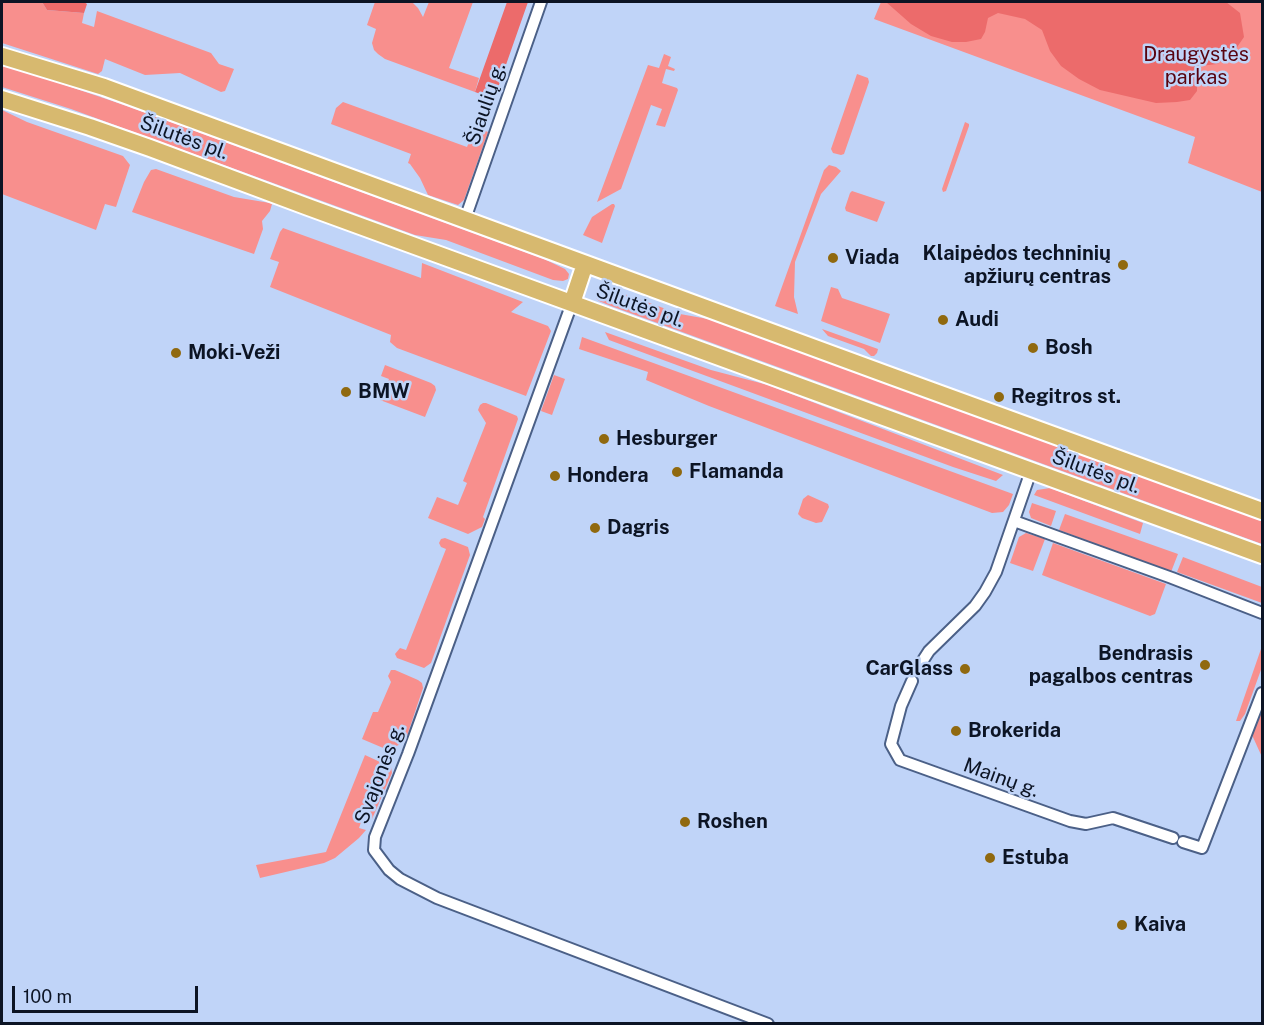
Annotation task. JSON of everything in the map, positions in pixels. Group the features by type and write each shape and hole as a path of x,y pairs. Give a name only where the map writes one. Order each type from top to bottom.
{"main road":[{"name":"Šilutės pl.","path":"2,56 104,87 1263,511"},
{"name":"Šilutės pl.","path":"2,99 150,148 1263,555"},
{"path":"572,303 585,264"}],"street":[{"name":"Šiaulių g.","path":"465,219 541,2"},
{"name":"Svajonės g.","path":"572,303 408,754 375,837 374,850 389,870 400,879 437,898 768,1023"},
{"path":"918,668 928,651 975,606 986,592 996,573 1031,471"},
{"path":"1014,521 1263,613"},
{"name":"Mainų g.","path":"912,681 901,706 891,744 900,760 1070,822 1086,824 1113,818 1202,848 1263,693"}],"green space":[{"path":"2,2 42,2 47,10 84,13 82,23 94,27 97,11 211,53 219,64 234,69 225,91 221,92 180,73 145,75 105,59 102,71 98,74 2,43"},
{"path":"42,2 84,2 87,4 84,13 47,10"},
{"path":"375,2 412,2 423,17 429,2 473,2 449,68 479,78 475,92 385,59 378,54 372,43 376,29 367,25"},
{"path":"507,2 528,2 494,99 475,92"},
{"name":"Draugystės parkas","path":"881,2 1262,2 1262,192 1188,163 1195,137 874,19"},
{"path":"886,2 1226,2 1240,13 1244,37 1231,56 1217,64 1200,66 1197,74 1197,91 1190,100 1156,103 1100,90 1079,79 1061,66 1050,51 1042,30 1025,19 998,13 988,18 981,39 952,42 931,36 911,24"},
{"path":"664,54 671,57 668,66 675,69 674,71 666,69 662,83 678,90 665,127 656,125 662,109 651,105 621,189 597,202 648,65 659,68"},
{"path":"2,65 127,106 544,259 565,269 569,274 568,279 553,280 446,240 415,235 71,109 2,87"},
{"path":"857,74 868,78 869,82 844,154 833,153 831,149"},
{"path":"343,102 467,147 475,127 488,132 464,200 458,205 428,195 420,178 408,163 411,154 331,124 336,108"},
{"path":"2,110 27,122 123,156 130,165 116,207 105,204 96,230 2,194"},
{"path":"965,122 969,126 946,191 943,192 942,189"},
{"path":"829,165 841,171 821,194 795,262 794,297 798,314 775,306 824,170"},
{"path":"156,169 234,197 272,204 270,211 262,221 263,229 254,254 132,212 144,182 151,170"},
{"path":"852,191 885,202 877,222 846,211 845,208"},
{"path":"612,204 615,206 602,243 583,235 592,217"},
{"path":"283,228 421,278 422,263 523,302 511,312 548,326 551,331 526,396 397,348 390,342 391,335 270,287 279,262 270,259"},
{"path":"831,287 838,289 842,298 890,314 880,343 821,321"},
{"path":"601,289 616,291 680,314 708,319 1262,521 1262,544 611,306 596,298 597,291"},
{"path":"822,329 878,349 877,353 871,356 864,349 828,336"},
{"path":"605,332 711,370 768,385 1003,475 996,481 953,467 609,340"},
{"path":"582,337 1013,494 1009,505 1003,512 992,513 709,406 646,380 648,372 579,349"},
{"path":"385,365 435,386 436,390 425,417 380,400 389,379 381,376"},
{"path":"554,375 565,379 552,415 541,411"},
{"path":"483,403 517,416 518,419 483,517 485,519 482,527 468,534 428,518 437,497 458,505 467,483 463,481 486,423 478,410"},
{"path":"1050,488 1143,523 1140,534 1034,495 1037,490"},
{"path":"808,495 828,504 829,507 822,522 816,523 798,514 803,499"},
{"path":"1032,503 1056,511 1051,526 1031,518 1029,512"},
{"path":"1065,514 1178,554 1171,572 1059,530"},
{"path":"1026,533 1045,539 1033,571 1010,563 1019,537"},
{"path":"445,538 468,547 470,555 431,663 424,668 397,658 395,654 400,648 406,650 446,549 439,543"},
{"path":"1053,543 1166,584 1155,614 1150,616 1042,575"},
{"path":"1183,557 1262,587 1262,603 1177,572"},
{"path":"1262,646 1262,667 1245,714 1240,721 1236,721"},
{"path":"391,670 418,680 422,683 423,688 405,742 388,750 362,739 373,712 378,712 391,682 388,676"},
{"path":"1262,708 1262,757 1252,735"},
{"path":"365,755 391,767 392,773 372,819 363,816 359,828 366,830 335,858 324,863 260,878 256,865 326,852"}],"place":[{"name":"Viada","path":"833,258"},
{"name":"Klaipėdos techninių apžiurų centras","path":"1123,265"},
{"name":"Audi","path":"943,320"},
{"name":"Bosh","path":"1033,348"},
{"name":"Moki-Veži","path":"176,353"},
{"name":"BMW","path":"346,392"},
{"name":"Regitros st.","path":"999,397"},
{"name":"Hesburger","path":"604,439"},
{"name":"Flamanda","path":"677,472"},
{"name":"Hondera","path":"555,476"},
{"name":"Dagris","path":"595,528"},
{"name":"Bendrasis pagalbos centras","path":"1205,665"},
{"name":"CarGlass","path":"965,669"},
{"name":"Brokerida","path":"956,731"},
{"name":"Roshen","path":"685,822"},
{"name":"Estuba","path":"990,858"},
{"name":"Kaiva","path":"1122,925"}]}
